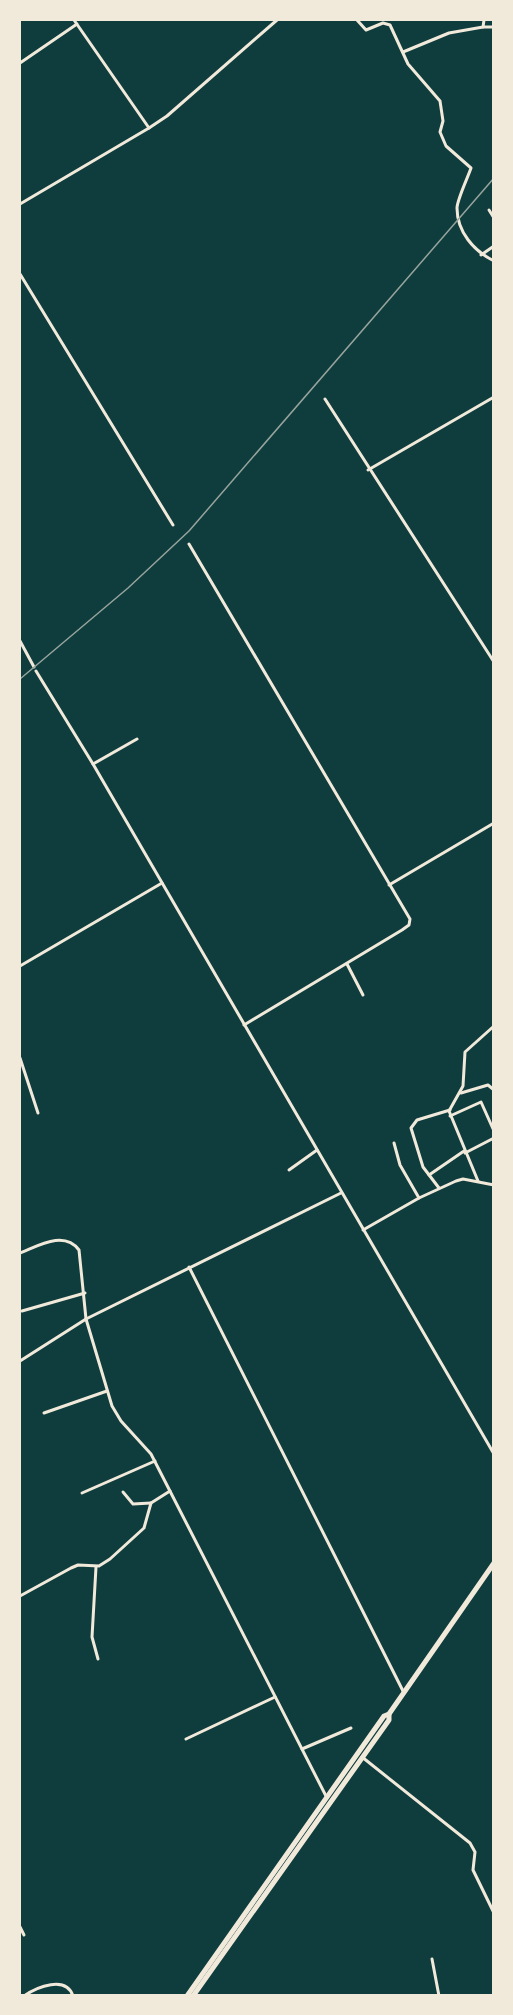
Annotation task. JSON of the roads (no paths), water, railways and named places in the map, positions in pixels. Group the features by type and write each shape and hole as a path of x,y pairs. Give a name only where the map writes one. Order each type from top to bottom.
{"highway":[{"path":"187,1995 362,1757 388,1720 389,1714 403,1691 494,1563"},
{"path":"193,1995 384,1716 389,1714"}],"street":[{"path":"74,20 149,128"},
{"path":"20,204 167,116 277,20"},
{"path":"357,20 366,30 383,23 390,25 408,64 440,100 443,121 440,132 446,146 455,156 471,165 456,207 466,236 482,255 494,261"},
{"path":"483,27 484,20"},
{"path":"20,63 77,24"},
{"path":"403,52 449,33 493,27"},
{"path":"489,210 494,218"},
{"path":"482,255 494,246"},
{"path":"20,274 173,525"},
{"path":"368,470 494,397"},
{"path":"325,399 368,470 494,662"},
{"path":"189,544 408,914 409,925 244,1025"},
{"path":"20,641 494,1454"},
{"path":"93,764 137,739"},
{"path":"389,885 494,823"},
{"path":"20,966 162,883"},
{"path":"347,964 363,995"},
{"path":"478,1181 450,1116 450,1109 461,1093 465,1052 494,1026"},
{"path":"20,1058 38,1113"},
{"path":"461,1093 489,1085 494,1090"},
{"path":"450,1116 481,1102 494,1131"},
{"path":"439,1188 419,1157 411,1126 432,1114 450,1109"},
{"path":"429,1175 465,1152 494,1138"},
{"path":"394,1143 400,1165 419,1198"},
{"path":"289,1170 317,1150"},
{"path":"363,1230 419,1198 464,1179 494,1185"},
{"path":"20,1361 86,1319 341,1193"},
{"path":"20,1253 55,1240 75,1244 80,1255 86,1319 116,1415 141,1440 155,1461 329,1799"},
{"path":"189,1267 403,1691"},
{"path":"22,1311 85,1293"},
{"path":"44,1413 107,1390"},
{"path":"82,1493 155,1461"},
{"path":"123,1492 133,1504 151,1503 170,1491"},
{"path":"20,1596 78,1565 96,1567 110,1559 138,1535 146,1524 151,1503"},
{"path":"96,1567 92,1637 98,1659"},
{"path":"186,1738 275,1697"},
{"path":"302,1749 351,1728"},
{"path":"362,1757 470,1844 474,1849 473,1870 494,1913"},
{"path":"20,1927 24,1935"},
{"path":"432,1959 439,1995"},
{"path":"24,1995 47,1985 63,1984 71,1990 73,1995"}],"railway":[{"path":"20,679 128,588 189,531 494,178"}]}
